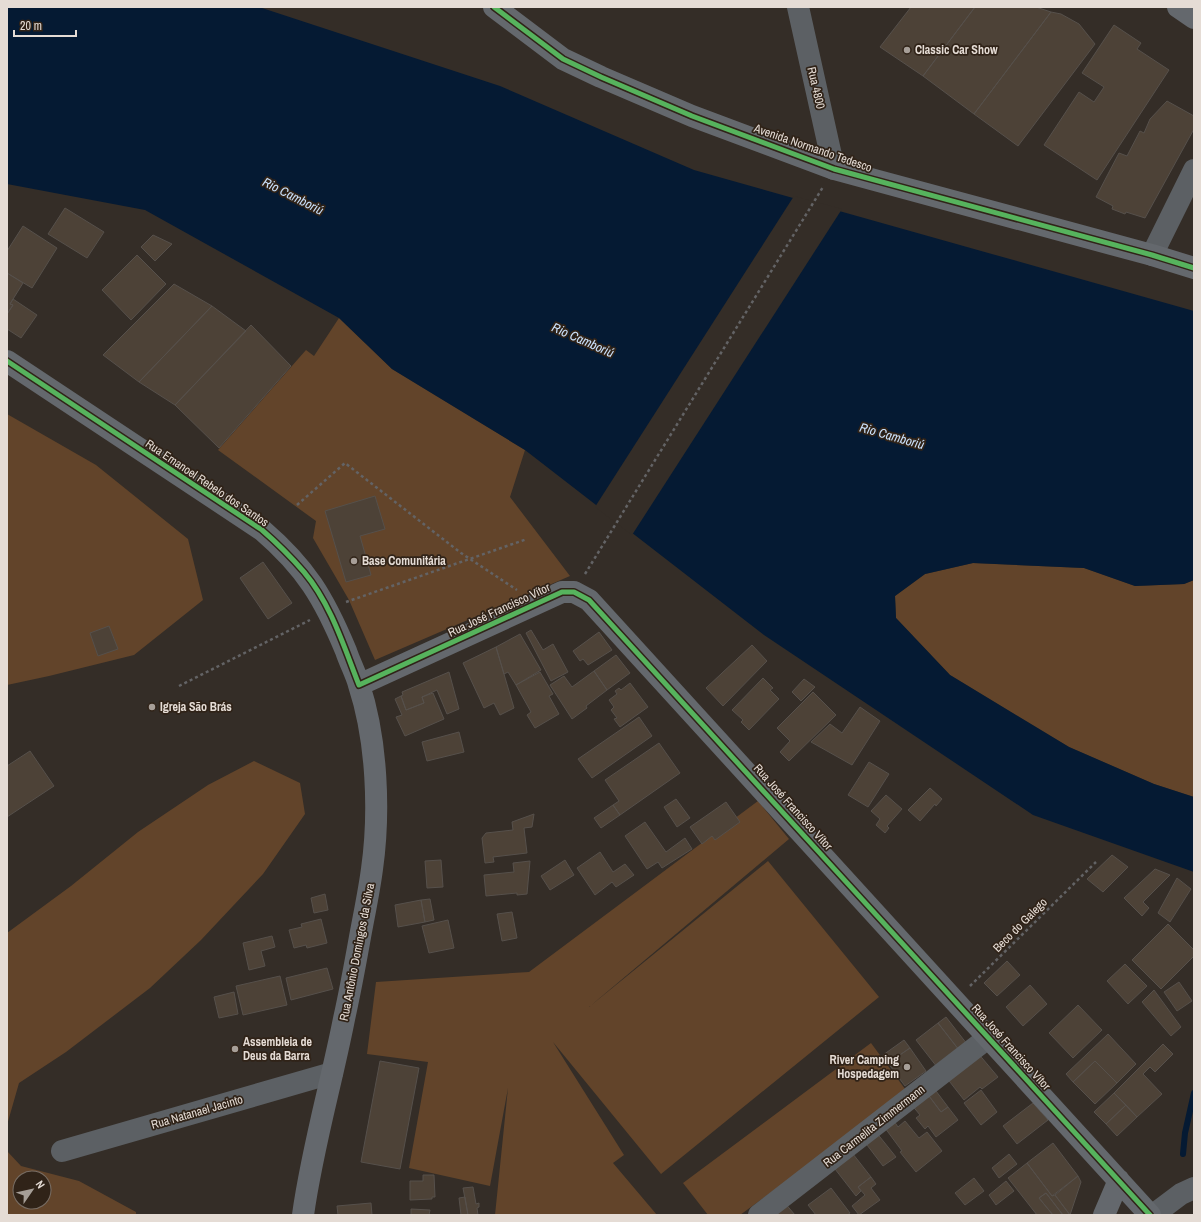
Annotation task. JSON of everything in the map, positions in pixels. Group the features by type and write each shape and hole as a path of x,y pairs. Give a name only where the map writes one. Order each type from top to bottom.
{"main road":[{"name":"Avenida Normando Tedesco","path":"494,7 563,59 829,177 1152,255 1194,268"},
{"path":"1178,7 1194,18"},
{"name":"Rua Emanoel Rebelo dos Santos","path":"7,361 262,530 282,547 305,573 328,611 359,685"},
{"name":"Rua José Francisco Vítor","path":"359,685 562,592 574,592 589,600 1151,1215"},
{"name":"Rua Antônio Domingos da Silva","path":"303,1215 308,1178 344,1020 373,868 376,824 375,772 369,730 359,685"},
{"path":"1104,1215 1119,1180"}],"street":[{"name":"Rua 4800","path":"798,7 829,177"},
{"path":"1152,255 1194,170"},
{"name":"Rua Carmelita Zimmermann","path":"759,1215 989,1037"},
{"name":"Rua Natanael Jacinto","path":"62,1151 332,1073"},
{"path":"1151,1215 1181,1194 1194,1188"}],"path":[{"path":"582,578 829,177"},
{"path":"297,505 345,463 470,559 538,603"},
{"path":"350,600 527,539"},
{"path":"179,686 328,611"}],"shaded area":[{"path":"339,318 392,369 525,450 510,497 570,576 375,660 349,600 313,538 316,521 218,450 306,350 314,356"},
{"path":"7,414 96,465 188,539 203,600 134,655 7,685"},
{"path":"973,563 1084,568 1135,586 1184,584 1194,580 1194,797 1154,784 1069,747 950,675 896,618 895,596 925,574"},
{"path":"254,761 300,783 305,814 263,874 201,940 150,988 66,1052 19,1083 7,1125 7,933 71,886 138,832 208,785"},
{"path":"758,801 789,839 589,1007 768,861 879,997 661,1174 553,1042 624,1155 613,1163 657,1215 495,1215 508,1088 490,1186 409,1168 428,1062 367,1054 376,982 529,972"},
{"path":"871,1043 908,1093 740,1215 708,1215 683,1183"},
{"path":"7,1151 21,1166 36,1170 12,1170 12,1210 52,1210 52,1174 79,1181 136,1212 136,1215 7,1215"}],"water":[{"name":"Rio Camboriú","path":"7,7 259,7 500,86 694,170 1194,311 1194,580 1184,584 1135,586 1084,568 973,563 925,574 895,596 896,618 950,675 1069,747 1154,784 1194,797 1194,872 1033,815 764,635 525,450 392,369 339,318 145,210 7,184"}],"pier":[{"path":"794,196 842,209 632,535 595,507"}],"building":[{"path":"911,7 975,7 923,76 880,47"},
{"path":"975,7 1036,7 1051,12 974,114 923,76"},
{"path":"1051,12 1061,14 1079,24 1095,44 1018,146 974,114"},
{"path":"1114,25 1141,43 1137,49 1169,70 1097,180 1044,145 1079,92 1094,102 1104,87 1082,73"},
{"path":"1167,101 1194,116 1194,129 1145,218 1126,212 1125,214 1112,209 1113,206 1096,197 1119,153 1127,156 1140,131 1144,133 1150,119"},
{"path":"65,208 104,232 87,258 48,234"},
{"path":"23,226 57,248 32,288 7,273 7,251"},
{"path":"153,235 172,244 155,261 141,247"},
{"path":"137,255 166,284 131,320 102,290"},
{"path":"7,273 23,283 10,304 13,305 7,314"},
{"path":"174,284 212,306 139,382 103,355"},
{"path":"13,299 37,315 21,338 7,329 7,314 13,305 10,304"},
{"path":"212,306 246,331 175,405 139,382"},
{"path":"251,325 291,366 219,448 175,405"},
{"path":"375,496 385,529 360,536 371,575 346,582 325,511"},
{"path":"263,562 292,603 268,619 240,578"},
{"path":"109,626 118,649 98,656 90,633"},
{"path":"531,630 543,650 553,644 568,672 551,681 526,633"},
{"path":"599,632 612,650 588,665 583,659 580,661 573,651"},
{"path":"520,634 541,670 516,685 508,672 504,674 496,647"},
{"path":"752,645 767,661 723,706 706,688"},
{"path":"496,647 514,708 500,715 494,703 484,708 463,663"},
{"path":"616,655 630,673 607,690 594,671"},
{"path":"594,671 607,690 572,719 550,685 564,676 572,687"},
{"path":"449,672 459,709 447,714 437,690 422,697 424,703 406,710 401,696 403,695 402,692"},
{"path":"540,672 553,694 549,696 559,714 535,728 527,715 531,712 516,685"},
{"path":"763,678 773,688 770,690 779,699 749,730 741,722 743,720 732,710"},
{"path":"804,679 815,687 801,701 792,692"},
{"path":"630,683 648,707 620,727 614,719 617,718 611,710 614,707 609,700 617,694 615,691 619,688 621,690"},
{"path":"813,692 836,715 789,761 780,752 790,741 777,728"},
{"path":"433,693 444,719 405,736 396,717 402,715 395,699 401,696 406,710 424,703 422,697"},
{"path":"860,707 880,721 852,765 811,742 830,724 842,733"},
{"path":"639,717 652,736 592,778 578,759"},
{"path":"459,732 464,752 427,761 422,742"},
{"path":"659,743 680,773 620,815 613,805 619,801 605,780"},
{"path":"30,751 54,786 7,817 7,766"},
{"path":"869,762 889,774 868,807 848,795"},
{"path":"930,788 942,799 936,806 935,804 920,821 908,810"},
{"path":"886,795 902,809 887,826 889,828 885,833 876,825 880,819 871,811"},
{"path":"676,799 690,818 677,827 664,807"},
{"path":"726,802 740,822 715,840 712,836 702,844 690,827"},
{"path":"613,805 620,815 601,828 594,818"},
{"path":"534,814 532,827 524,828 527,853 493,857 494,862 485,863 482,838 486,833 513,830 512,822"},
{"path":"645,822 666,852 685,838 692,849 662,868 658,862 647,869 625,836"},
{"path":"600,852 613,872 625,864 634,875 616,887 612,882 595,895 577,868"},
{"path":"1112,855 1128,867 1103,892 1087,879"},
{"path":"441,860 443,887 427,888 425,861"},
{"path":"565,860 574,875 550,890 541,876"},
{"path":"530,861 527,894 517,895 517,893 486,896 484,875 514,872 513,863"},
{"path":"1155,869 1170,875 1143,902 1149,908 1142,916 1124,898"},
{"path":"1177,878 1191,889 1170,922 1158,913"},
{"path":"325,894 328,910 314,913 311,898"},
{"path":"430,899 434,920 425,922 421,900"},
{"path":"421,900 425,922 398,927 395,905"},
{"path":"512,912 517,938 502,941 497,914"},
{"path":"321,919 327,943 307,948 306,945 294,948 289,930 302,927 301,924"},
{"path":"448,920 454,948 429,953 422,926"},
{"path":"1168,924 1194,950 1194,956 1161,989 1132,960"},
{"path":"272,936 275,947 261,951 265,966 249,970 243,943"},
{"path":"1007,961 1020,975 997,996 984,983"},
{"path":"1125,964 1147,986 1128,1004 1107,981"},
{"path":"327,968 333,989 291,1000 286,978"},
{"path":"280,976 287,1005 243,1015 236,986"},
{"path":"1179,982 1192,1001 1177,1011 1164,992"},
{"path":"1030,985 1047,1004 1023,1026 1006,1007"},
{"path":"1154,990 1181,1027 1171,1036 1142,1002"},
{"path":"234,992 238,1014 219,1018 214,997"},
{"path":"1078,1005 1102,1030 1073,1058 1049,1033"},
{"path":"946,1017 967,1044 959,1050 938,1023"},
{"path":"938,1023 959,1050 937,1067 916,1040"},
{"path":"1108,1034 1136,1064 1117,1083 1095,1061 1073,1082 1066,1074"},
{"path":"904,1040 910,1048 888,1063 883,1055"},
{"path":"1163,1044 1173,1054 1155,1072 1150,1067 1143,1074 1162,1094 1137,1117 1114,1093"},
{"name":"River Camping Hospedagem","path":"910,1048 926,1071 905,1086 888,1063"},
{"path":"977,1052 998,1077 982,1089 980,1087 964,1100 946,1077"},
{"path":"380,1061 419,1068 400,1169 361,1162"},
{"path":"1095,1061 1117,1083 1095,1104 1073,1082"},
{"path":"933,1087 948,1107 941,1112 926,1092"},
{"path":"981,1090 997,1112 981,1125 964,1103"},
{"path":"926,1092 941,1112 948,1107 958,1120 936,1137 928,1126 925,1129 916,1118 920,1115 911,1104"},
{"path":"1114,1093 1126,1105 1106,1124 1094,1112"},
{"path":"1033,1103 1048,1120 1017,1144 1003,1126"},
{"path":"1126,1105 1137,1117 1117,1136 1106,1124"},
{"path":"894,1121 898,1127 905,1121 919,1138 927,1132 942,1151 916,1172 900,1152 902,1151 885,1128"},
{"path":"876,1132 896,1157 883,1166 864,1141"},
{"path":"1053,1143 1078,1176 1052,1196 1027,1163"},
{"path":"853,1154 871,1177 858,1187 861,1191 856,1196 835,1169"},
{"path":"1009,1154 1017,1164 999,1178 992,1168"},
{"path":"1027,1163 1052,1196 1055,1195 1070,1215 1063,1215 1046,1193 1039,1198 1053,1215 1037,1215 1008,1178"},
{"path":"423,1175 434,1175 435,1197 432,1197 432,1199 410,1200 410,1181 423,1181"},
{"path":"1078,1176 1081,1182 1070,1215 1055,1195"},
{"path":"871,1177 876,1184 871,1188 880,1200 859,1215 852,1206 865,1195 858,1187"},
{"path":"974,1178 984,1191 965,1205 955,1193"},
{"path":"1006,1181 1014,1191 996,1205 989,1195"},
{"path":"473,1187 476,1204 479,1203 479,1207 477,1208 478,1215 468,1215 463,1188"},
{"path":"831,1188 850,1213 847,1215 816,1215 808,1205"},
{"path":"1046,1193 1063,1215 1053,1215 1039,1198"},
{"path":"465,1197 468,1215 461,1215 459,1198"},
{"path":"784,1202 795,1215 768,1215"},
{"path":"371,1203 372,1215 338,1215 337,1206"},
{"path":"411,1209 430,1210 429,1215 411,1215"}],"waterway":[{"path":"1183,1154 1185,1133 1194,1093"}],"cycle path":[{"path":"494,7 563,59 692,116 834,169 1152,255 1194,268"},
{"path":"7,361 262,530 273,540 314,584 336,626 359,685 562,592 574,592 589,600 1150,1215"}],"place":[{"name":"Classic Car Show","path":"907,50"},
{"name":"Base Comunitária","path":"354,561"},
{"name":"Igreja São Brás","path":"152,707"},
{"name":"Assembleia de Deus da Barra","path":"235,1049"},
{"name":"River Camping Hospedagem","path":"907,1067"}]}
